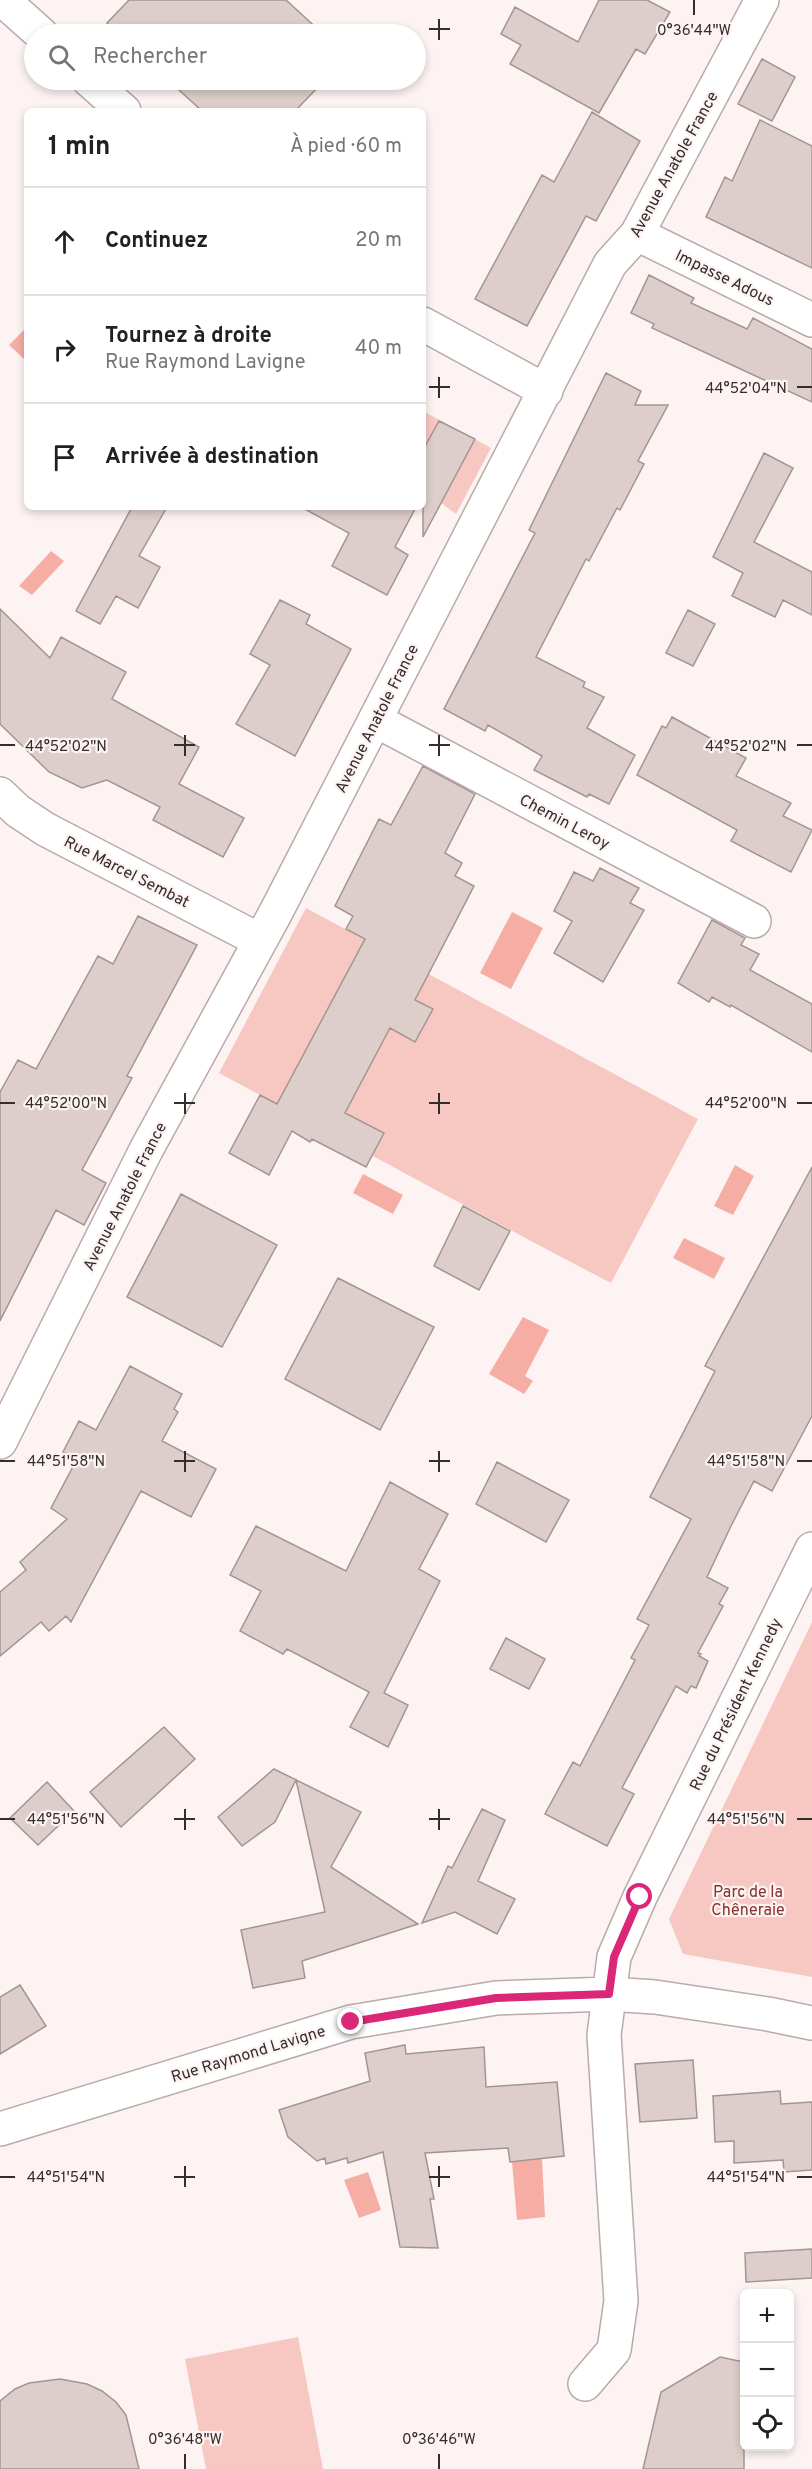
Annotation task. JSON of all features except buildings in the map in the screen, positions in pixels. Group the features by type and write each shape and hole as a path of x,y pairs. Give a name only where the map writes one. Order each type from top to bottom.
{"street":[{"path":"3,0 30,24"},
{"name":"Avenue Anatole France","path":"0,1442 146,1150 375,720 610,264 637,234 762,0"},
{"path":"100,90 121,108"},
{"name":"Impasse Adous","path":"637,234 812,320"},
{"path":"426,326 546,391"},
{"name":"Chemin Leroy","path":"375,720 754,921"},
{"name":"Rue Marcel Sembat","path":"0,794 18,811 45,829 259,940"},
{"name":"Rue du Président Kennedy","path":"609,1994 614,1957 640,1897 812,1549"},
{"path":"585,2384 614,2350 621,2301 604,2035 609,1994"},
{"name":"Rue Raymond Lavigne","path":"0,2129 351,2022 496,1998 609,1994 654,1997 812,2023"}],"green space":[{"path":"426,413 491,448 456,514 426,496"},
{"path":"306,908 698,1119 611,1283 219,1073"},
{"name":"Parc de la Chêneraie","path":"812,1622 812,1977 683,1954 669,1919"},
{"path":"298,2337 323,2469 206,2469 185,2359"}],"shaded area":[{"path":"24,330 24,359 9,345"},
{"path":"51,551 64,561 32,595 19,586"},
{"path":"512,912 543,928 511,989 480,973"},
{"path":"735,1165 754,1176 733,1215 714,1206"},
{"path":"363,1174 403,1195 393,1214 353,1193"},
{"path":"684,1238 725,1258 714,1279 673,1258"},
{"path":"523,1317 549,1330 525,1376 533,1381 524,1394 489,1374"},
{"path":"542,2159 545,2217 517,2220 512,2162"},
{"path":"368,2172 381,2210 359,2218 344,2180"}],"route":[{"path":"351,2022 496,1998 609,1994 614,1957 640,1897"}]}
